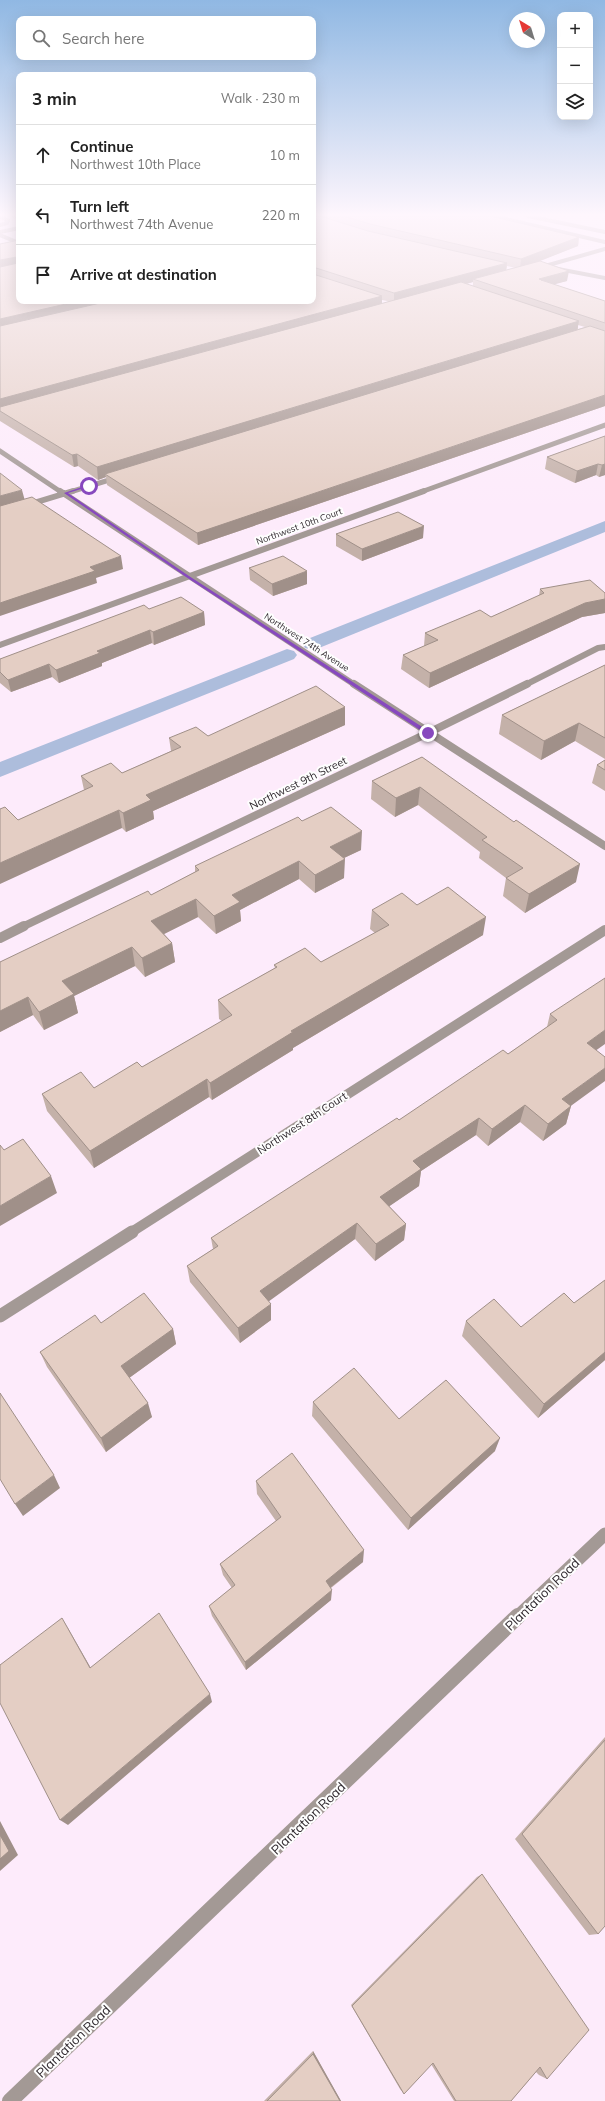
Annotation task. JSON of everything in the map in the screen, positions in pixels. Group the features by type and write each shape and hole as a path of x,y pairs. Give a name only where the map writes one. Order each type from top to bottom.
{"street":[{"name":"Northwest 10th Court","path":"0,645 605,425"},
{"name":"Northwest 74th Avenue","path":"0,451 66,493 187,576 605,846"},
{"path":"22,507 127,474"},
{"name":"Northwest 9th Street","path":"0,938 428,733 598,648 605,647"},
{"name":"Northwest 8th Court","path":"0,1316 605,930"},
{"name":"Plantation Road","path":"10,2101 605,1534"}],"building":[{"path":"0,314 22,314 0,319"},
{"path":"52,314 315,314 0,399 0,326"},
{"path":"343,314 558,314 579,321 97,467 77,454 72,455 0,411 0,407"},
{"path":"578,314 605,314 605,323"},
{"path":"590,326 605,331 605,395 197,533 105,474"},
{"path":"605,436 605,464 598,464 577,471 547,457"},
{"path":"0,473 22,490 0,496"},
{"path":"32,497 121,556 90,567 95,571 0,603 0,506"},
{"path":"398,512 424,526 362,549 336,534"},
{"path":"283,556 307,571 272,584 249,568"},
{"path":"590,580 605,593 605,599 585,603 430,673 403,655 438,640 425,633 480,610 491,617 544,593 540,589"},
{"path":"181,597 204,612 153,632 150,630 97,651 100,653 56,670 49,664 8,680 0,672 0,659 144,605 149,609"},
{"path":"605,665 605,738 579,723 544,741 502,715"},
{"path":"316,686 345,707 146,795 151,800 123,813 119,810 0,863 0,809 5,807 18,820 93,786 81,776 111,763 122,773 181,747 169,738 196,727 208,736"},
{"path":"422,757 514,822 516,820 580,864 529,894 506,878 523,868 482,840 487,837 420,787 396,798 372,781"},
{"path":"605,760 605,770 597,765"},
{"path":"331,807 362,831 330,847 345,859 315,875 299,861 232,895 240,902 214,916 196,899 151,921 172,943 142,958 132,947 62,981 74,994 39,1012 28,997 0,1011 0,962 148,891 151,895 199,870 195,866 298,817 302,821"},
{"path":"448,887 486,917 291,1031 293,1032 210,1083 207,1079 90,1151 42,1094 81,1072 94,1088 137,1062 142,1067 232,1015 218,1000 277,967 274,965 305,948 321,962 389,925 372,910 402,893 417,905"},
{"path":"605,978 605,1030 587,1043 605,1057 605,1068 562,1099 571,1106 548,1124 525,1105 492,1129 479,1118 413,1161 421,1169 380,1197 406,1224 376,1244 357,1223 260,1291 271,1304 238,1328 187,1266 218,1246 211,1238 397,1118 399,1120 503,1050 508,1054 557,1020 550,1014"},
{"path":"23,1139 51,1176 0,1206 0,1145 4,1150"},
{"path":"605,1280 605,1352 544,1404 466,1321 494,1299 521,1327 564,1293 574,1303"},
{"path":"144,1293 173,1329 121,1366 148,1403 101,1438 40,1352 95,1315 101,1323"},
{"path":"354,1368 399,1419 446,1380 500,1438 411,1518 313,1402"},
{"path":"0,1393 54,1475 15,1504 0,1479"},
{"path":"292,1453 364,1550 326,1581 332,1590 245,1662 209,1606 235,1585 220,1564 281,1517 256,1481"},
{"path":"159,1613 210,1694 60,1820 0,1703 0,1665 62,1618 90,1668"},
{"path":"605,1740 605,1926 598,1934 522,1834"},
{"path":"0,1835 9,1851 0,1859"},
{"path":"482,1874 589,2030 547,2079 540,2067 511,2101 456,2101 433,2063 404,2094 352,2006"},
{"path":"313,2054 340,2101 267,2101"}],"waterway":[{"path":"312,644 605,526"},
{"path":"0,770 287,655"}],"route":[{"path":"89,486 66,493 187,576 428,733"}]}
